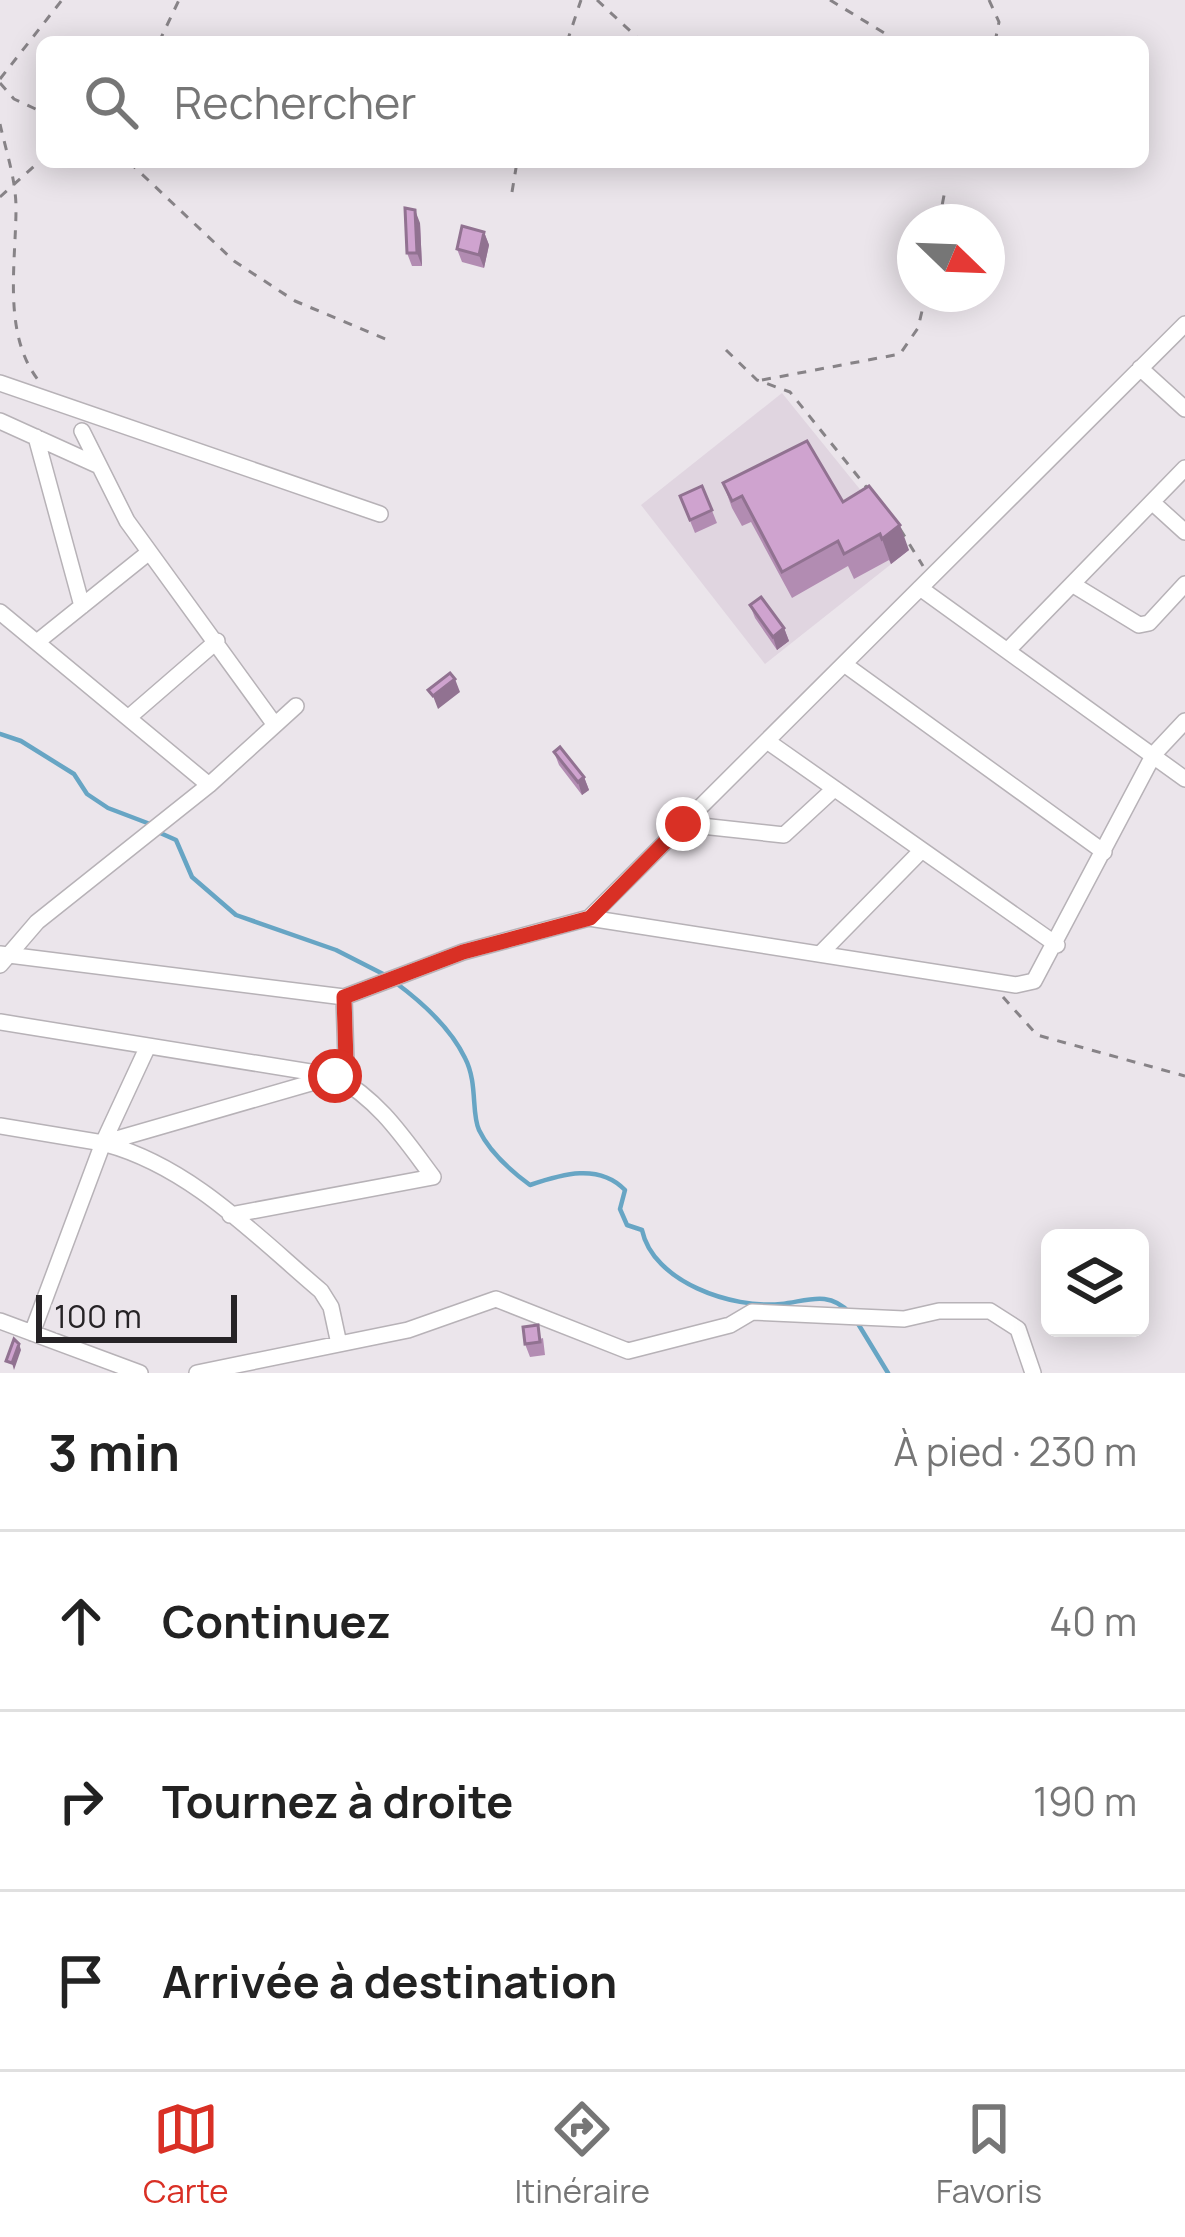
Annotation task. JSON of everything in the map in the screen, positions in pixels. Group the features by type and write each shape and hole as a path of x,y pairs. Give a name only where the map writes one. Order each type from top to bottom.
{"street":[{"path":"590,918 1185,324"},
{"path":"1140,368 1185,409"},
{"path":"0,383 380,514"},
{"path":"0,421 97,465"},
{"path":"82,431 148,553 218,641 275,725"},
{"path":"36,437 82,606"},
{"path":"1008,650 1185,468"},
{"path":"1152,502 1185,532"},
{"path":"37,642 148,553"},
{"path":"924,584 1185,778"},
{"path":"1072,584 1139,625 1149,623 1185,584"},
{"path":"0,612 209,785"},
{"path":"128,718 218,641"},
{"path":"844,664 1104,852"},
{"path":"2,958 80,884 209,785 296,706"},
{"path":"2,958 344,997 463,952 590,918 992,981 1034,981 1154,754 1185,721"},
{"path":"766,741 1057,945"},
{"path":"683,824 784,835 834,789"},
{"path":"820,954 922,850"},
{"path":"103,1143 335,1076 346,1061 344,997"},
{"path":"0,1022 335,1076 364,1092 386,1114 433,1177 230,1215"},
{"path":"32,1333 103,1143 148,1046"},
{"path":"1,1128 103,1143 162,1166 321,1291 332,1307 339,1344"},
{"path":"197,1373 424,1325 483,1299 514,1301 628,1351 730,1325 752,1312 904,1319 939,1311 990,1311 1018,1329 1033,1373"},
{"path":"0,1321 140,1373"}],"path":[{"path":"36,109 14,99 0,81 62,0"},
{"path":"162,36 179,0"},
{"path":"569,36 581,0"},
{"path":"597,0 636,36"},
{"path":"830,0 889,36"},
{"path":"989,0 999,22 996,36"},
{"path":"0,124 13,182 17,331 24,363 55,401"},
{"path":"0,197 36,164"},
{"path":"135,168 233,261 295,301 390,341"},
{"path":"512,193 516,168"},
{"path":"942,204 945,190"},
{"path":"760,380 900,354 918,328 922,312"},
{"path":"726,350 760,380 790,392 877,500"},
{"path":"891,518 920,554 924,584"},
{"path":"992,981 1037,1035 1146,1070 1185,1076"}],"shaded area":[{"path":"782,393 909,550 765,664 641,505"}],"building":[{"path":"405,208 415,210 417,253 407,253"},
{"path":"462,226 484,232 479,255 457,249"},
{"path":"807,441 843,502 869,486 900,525 882,539 880,534 844,554 838,541 782,572 742,496 732,501 723,483"},
{"path":"702,486 712,510 690,520 680,496"},
{"path":"761,597 784,628 773,637 750,605"},
{"path":"450,673 455,679 433,696 428,690"},
{"path":"560,747 584,777 578,782 554,752"},
{"path":"538,1325 540,1342 525,1344 523,1327"},
{"path":"14,1339 19,1344 12,1363 6,1361"}],"waterway":[{"path":"0,734 21,741 74,774 87,794 108,808 150,824"},
{"path":"158,832 176,840 192,877 236,915 336,950 387,976"},
{"path":"396,983 452,1036 472,1077 479,1130 501,1160 530,1185 567,1175 604,1176 625,1190 620,1209 627,1225 642,1230 649,1248 678,1278 740,1302 826,1299 850,1313"},
{"path":"857,1322 888,1373"}],"route":[{"path":"335,1076 346,1061 344,997 463,952 590,918 683,824"}]}
